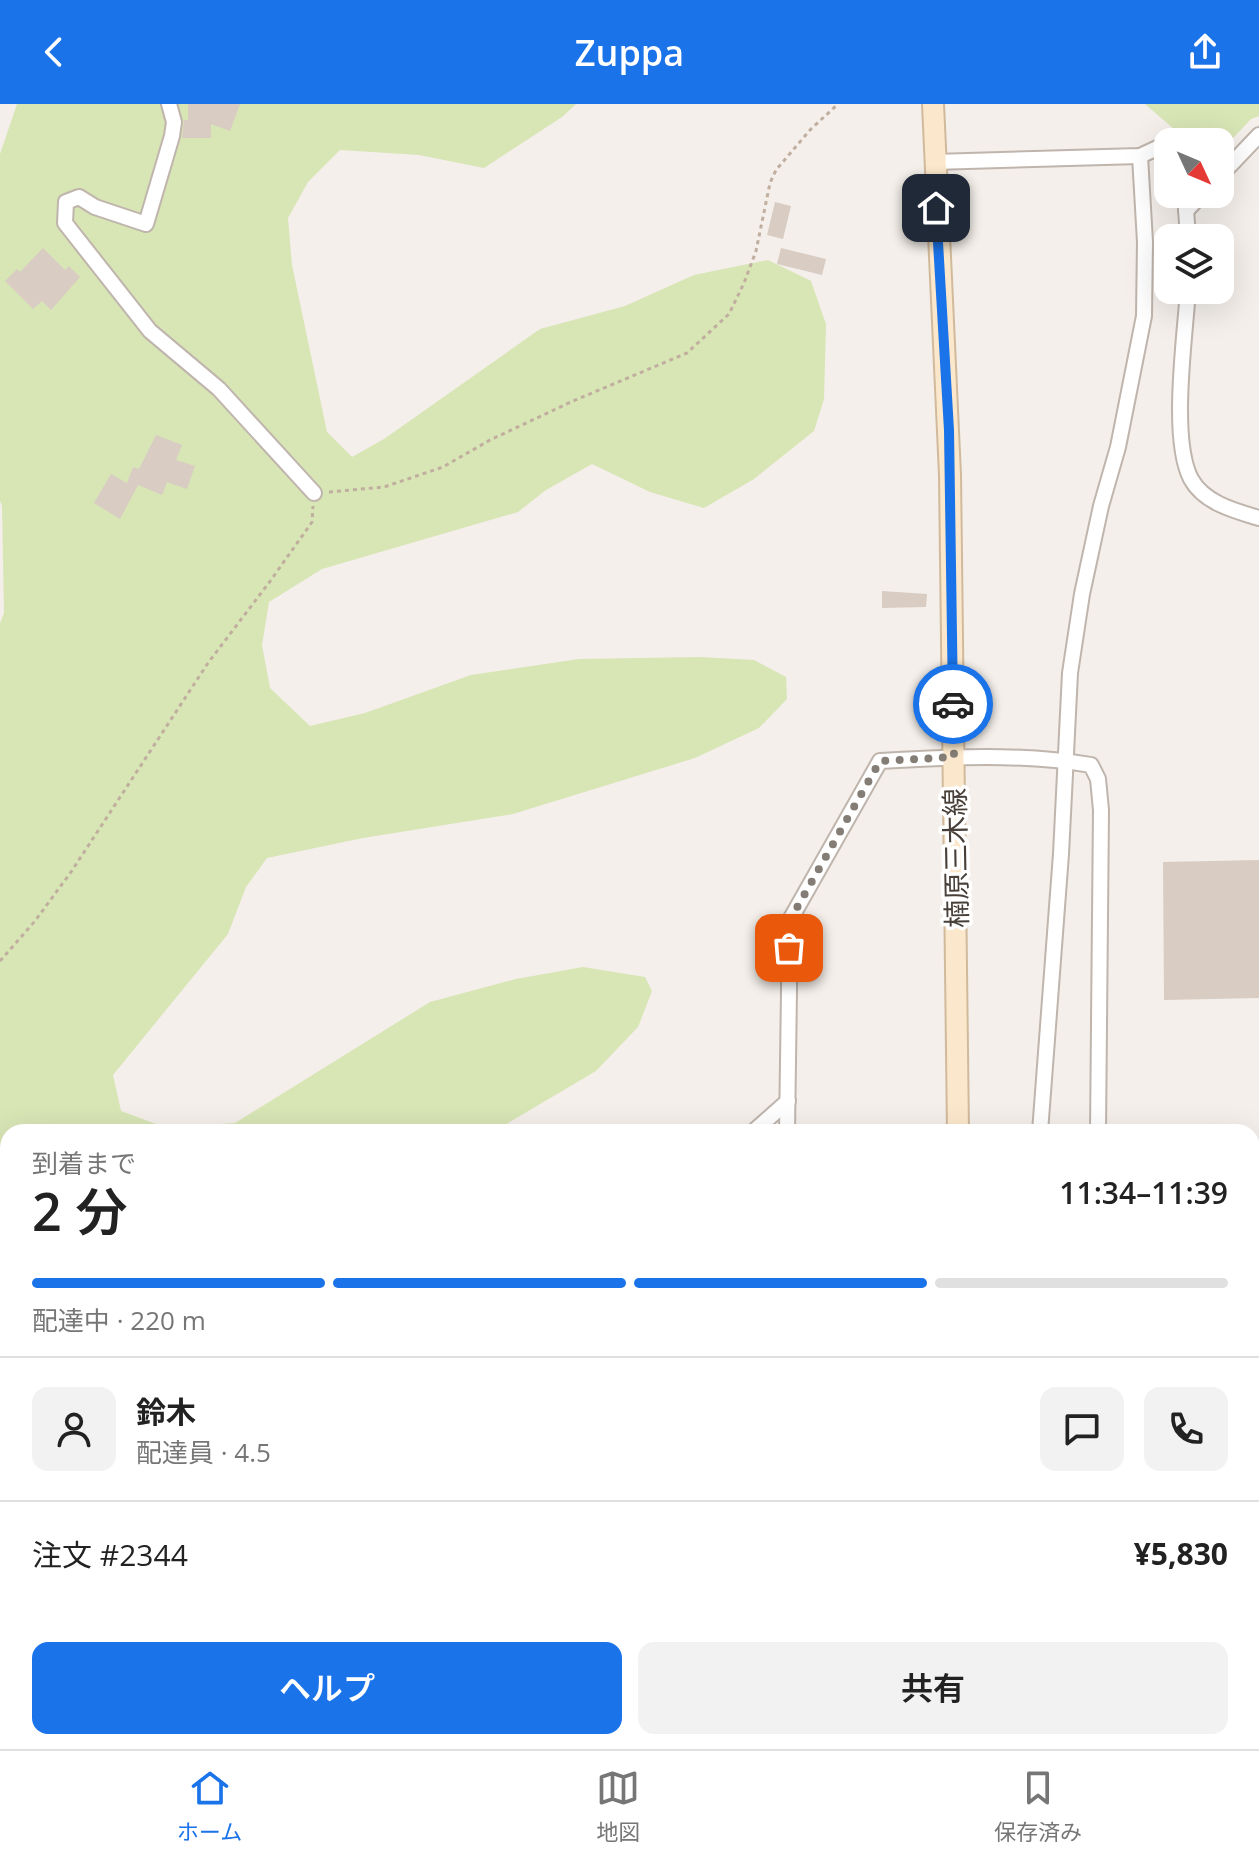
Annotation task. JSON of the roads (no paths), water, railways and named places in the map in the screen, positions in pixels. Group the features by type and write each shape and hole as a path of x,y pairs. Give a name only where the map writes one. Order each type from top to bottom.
{"main road":[{"name":"楠原三木線","path":"933,104 949,448 958,1124"}],"street":[{"path":"169,104 174,122 172,136 146,224 95,207 79,197 66,202 65,223 150,331 219,389 314,493"},
{"path":"1234,161 1259,135"},
{"path":"934,162 1140,156 1154,150"},
{"path":"1041,1124 1070,673 1082,594 1101,506 1118,447 1144,316 1145,242 1140,156"},
{"path":"1186,208 1187,224"},
{"path":"1186,211 1189,208"},
{"path":"1187,304 1181,407 1183,457 1192,481 1214,502 1259,518"},
{"path":"787,1124 790,920 880,761 981,755 1091,765 1098,779 1101,810 1098,1124"},
{"path":"762,1124 788,1101"}]}
